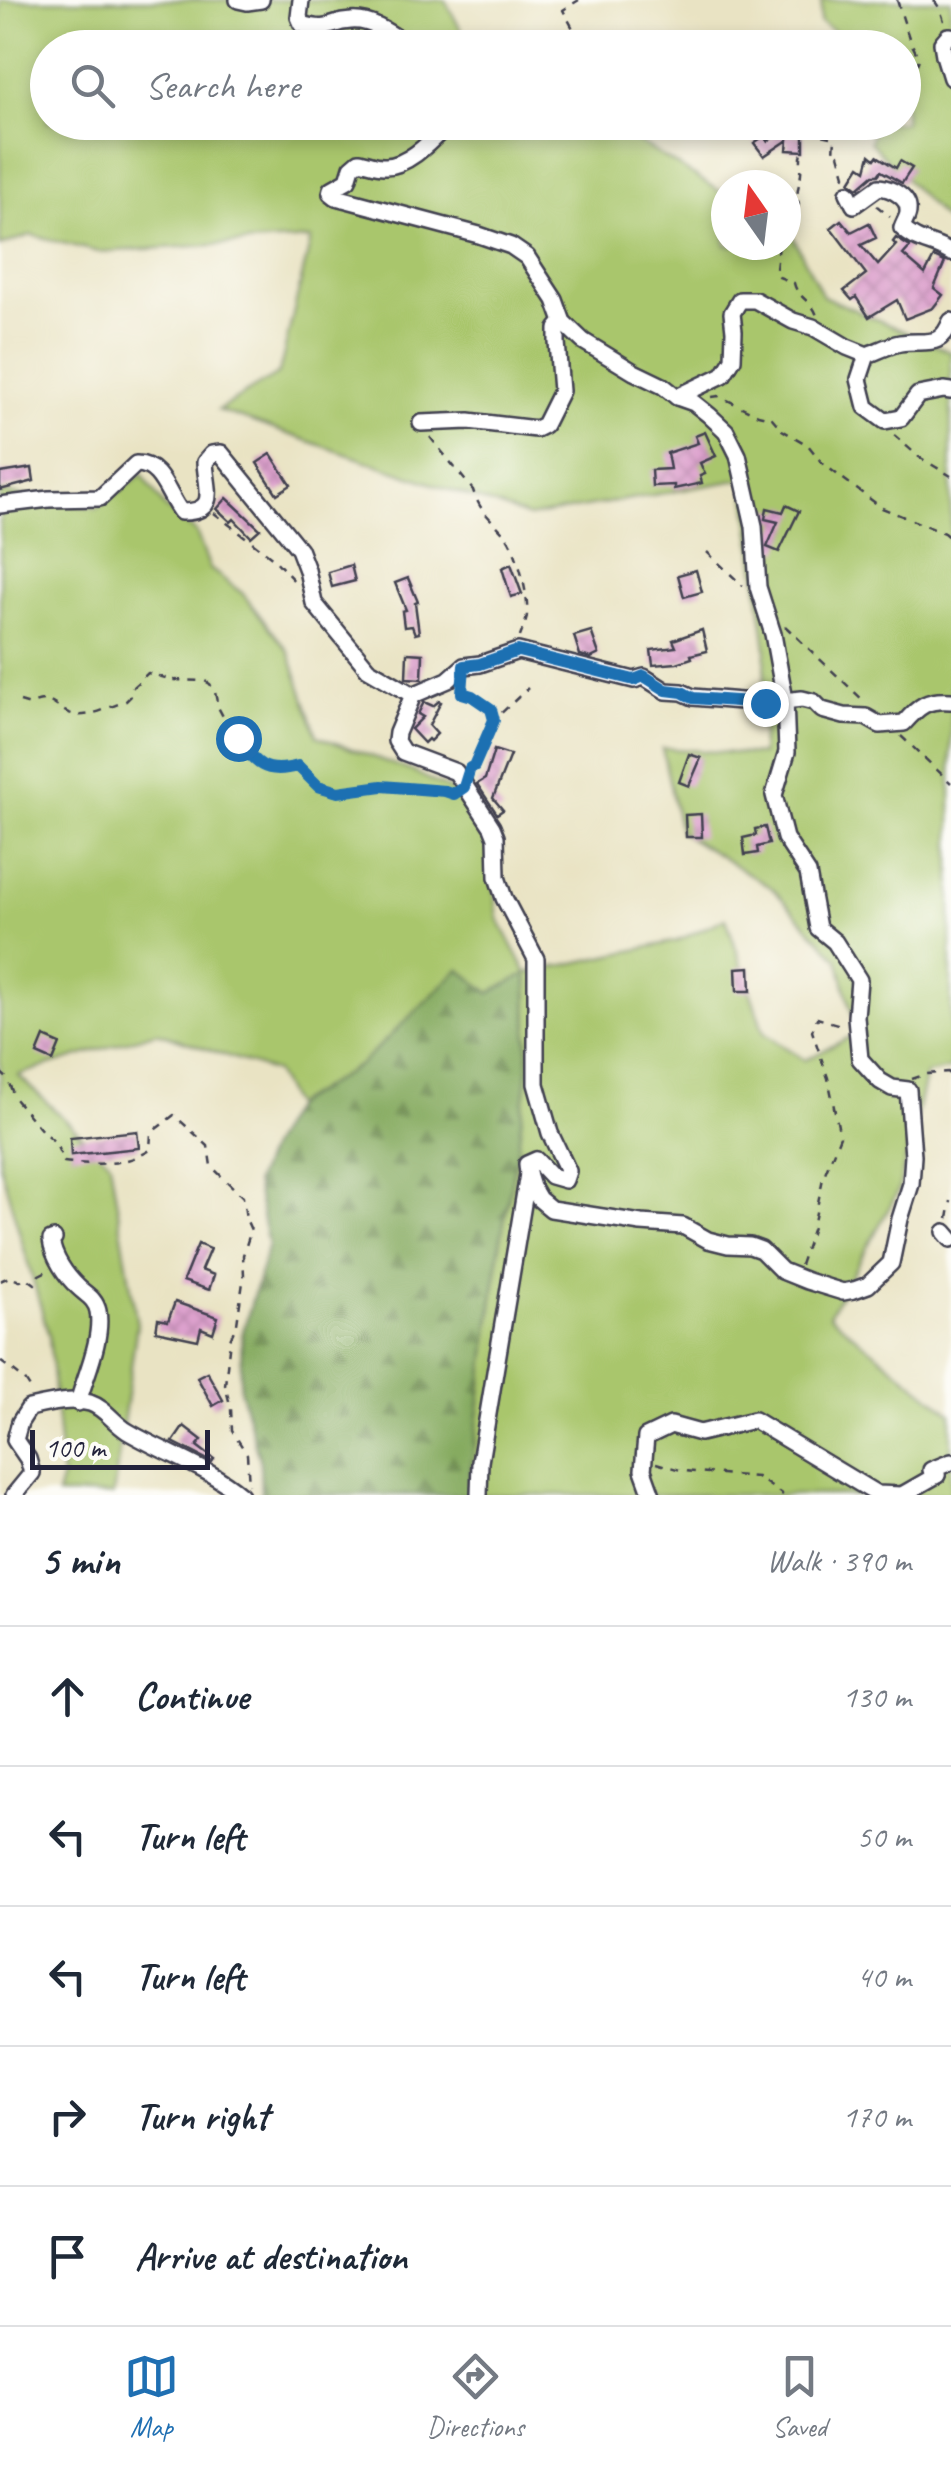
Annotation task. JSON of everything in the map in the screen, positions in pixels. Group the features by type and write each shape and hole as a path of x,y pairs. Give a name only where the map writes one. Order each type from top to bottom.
{"street":[{"path":"238,0 262,0"},
{"path":"301,0 302,24 320,30 346,21 360,22 383,30"},
{"path":"950,36 942,43 951,78"},
{"path":"432,140 419,153 398,163 383,166 359,161 352,167 348,180 332,188 331,193 511,246 526,257 555,300 563,322 584,341 634,372 694,403 726,432 738,454 754,526 758,587 774,634 784,700 787,752 774,795 785,838 808,873 818,928 835,942 859,980 856,1017 860,1059 880,1081 908,1090 914,1156 891,1263 868,1285 854,1290 843,1292 796,1276 782,1270 761,1250 708,1240 683,1226 551,1209 532,1187 527,1164 536,1160 551,1176 565,1180 568,1172 550,1133 536,1084 536,959 497,877 496,837 456,772 403,752 396,742 396,732 414,695 448,680 464,666 518,651 634,680 644,676 666,690 693,698 765,703 784,700 814,702 822,710 866,717 880,725 904,723 928,701 951,700"},
{"path":"848,193 854,205 883,186 907,202 902,228 916,240 951,253"},
{"path":"678,398 723,375 733,358 732,313 740,300 755,300 867,355 897,343 934,342 943,336 951,321"},
{"path":"422,423 469,421 536,430 544,425 562,391 556,342 557,329 563,322"},
{"path":"867,355 859,379 866,407 886,421 901,418 918,396 951,392"},
{"path":"0,505 49,499 94,500 136,464 144,464 163,481 181,512 192,512 205,505 210,494 205,462 212,454 222,453 299,549 314,603 368,669 414,695"},
{"path":"479,1495 480,1462 528,1174"},
{"path":"54,1238 52,1253 76,1286 91,1297 99,1314 97,1341 78,1403"},
{"path":"14,1495 32,1473 16,1440 20,1422 29,1408 50,1402 89,1403 106,1412 124,1430 244,1495"},
{"path":"652,1495 643,1470 646,1437 671,1425 700,1432 754,1420 877,1494 902,1495 944,1477"},
{"path":"944,1477 931,1470 951,1462"}],"path":[{"path":"574,30 563,10 579,0"},
{"path":"897,0 906,30"},
{"path":"934,0 950,36"},
{"path":"834,140 834,154 839,154 845,176 841,188 848,193"},
{"path":"801,173 803,150"},
{"path":"873,192 878,206 902,228"},
{"path":"777,260 779,277 794,283 796,292 814,307 817,314 813,326"},
{"path":"705,397 719,396 772,418 782,430 808,445 822,463 882,508 951,539"},
{"path":"886,421 893,434 919,457 951,476"},
{"path":"422,423 512,546 528,613 518,651"},
{"path":"205,505 273,558 314,603"},
{"path":"707,552 750,592"},
{"path":"779,620 865,701"},
{"path":"464,666 462,693 491,709 494,720"},
{"path":"20,702 30,705 48,700 79,716 126,700 148,672 172,680 205,681 216,692 226,724 260,765 280,771 298,766 318,786 338,792 382,786 454,794 464,787 494,720 528,688"},
{"path":"894,728 951,783"},
{"path":"796,1276 813,1228 822,1178 840,1136 828,1078 812,1030 817,1018 841,1024 858,1034"},
{"path":"0,1072 7,1078 15,1099 54,1142 64,1162 139,1158 150,1150 151,1133 174,1114 208,1146 211,1166 242,1197 251,1230 225,1385 232,1431 247,1454 250,1483 244,1495"},
{"path":"908,1090 914,1077 948,1072 951,1075"},
{"path":"948,1236 951,1201"},
{"path":"0,1281 27,1278 34,1284 58,1260"},
{"path":"0,1361 24,1379 39,1406"},
{"path":"644,1460 684,1471 757,1477 783,1495"}],"green space":[{"path":"0,0 445,0 461,30 30,30 30,140 635,140 711,186 711,260 801,260 801,253 823,296 951,352 951,1069 926,1074 898,1192 829,1315 951,1413 951,1495 467,1495 528,1068 527,974 490,993 459,970 361,1064 293,1106 275,1072 157,1032 18,1075 110,1162 137,1324 113,1495 57,1495 62,1477 49,1336 0,1165 0,492 97,508 142,474 165,508 196,532 210,569 242,593 289,652 317,736 414,772 458,794 487,833 498,918 527,973 677,941 726,918 764,1033 805,1060 857,1033 838,959 772,888 680,832 662,748 761,755 766,649 744,479 529,517 218,410 279,373 311,239 98,252 31,235 0,246"},
{"path":"822,0 951,0 951,227 870,142 921,140 921,30 832,30 820,22"},
{"path":"459,969 490,993 527,973 528,1068 500,1244 468,1495 261,1495 260,1463 240,1388 242,1335 268,1245 255,1182 293,1106 361,1064"}],"building":[{"path":"788,140 764,156 754,143"},
{"path":"788,140 804,140 804,151 787,150"},
{"path":"870,155 896,168 900,161 912,168 902,183 881,171 858,188 850,182 860,166 866,170"},
{"path":"841,220 851,232 869,223 876,238 861,245 878,265 896,245 896,238 910,247 903,255 925,274 934,257 945,262 934,288 943,295 933,308 905,319 897,300 869,317 856,297 852,300 844,291 866,274 831,228"},
{"path":"705,432 716,456 700,463 705,474 700,476 702,483 674,489 674,485 652,486 651,470 670,469 667,453 698,443 695,436"},
{"path":"271,454 291,485 277,494 257,463"},
{"path":"32,468 34,481 0,490 0,473"},
{"path":"227,498 260,529 251,537 234,519 231,522 217,509"},
{"path":"786,505 799,511 779,552 767,547 778,522 765,519 767,508 783,512"},
{"path":"511,564 522,594 511,597 502,568"},
{"path":"351,565 355,581 332,587 328,572"},
{"path":"696,570 702,592 684,597 678,575"},
{"path":"408,578 418,602 415,603 419,633 415,634 412,626 404,627 402,611 406,610 395,583"},
{"path":"702,630 707,651 677,663 653,665 651,650 676,647 673,640"},
{"path":"591,631 599,654 591,658 580,655 574,636"},
{"path":"407,653 423,654 422,679 406,678"},
{"path":"439,701 429,725 437,734 424,743 411,729 423,717 418,714 424,702 433,706"},
{"path":"494,750 510,755 493,798 503,810 497,814 477,784 485,779"},
{"path":"689,754 701,758 689,786 679,782"},
{"path":"701,814 702,837 686,837 685,815"},
{"path":"765,827 769,844 757,847 758,853 745,855 743,838 756,835 755,829"},
{"path":"750,967 751,991 737,991 736,968"},
{"path":"44,1037 60,1044 53,1061 37,1054"},
{"path":"137,1131 139,1148 71,1155 70,1138"},
{"path":"198,1244 210,1249 201,1270 214,1275 209,1290 183,1281"},
{"path":"175,1302 218,1317 213,1333 201,1328 198,1340 156,1331 158,1319 168,1321"},
{"path":"207,1372 223,1400 213,1406 197,1377"},
{"path":"184,1426 202,1440 197,1446 214,1459 212,1462 173,1442"}],"route":[{"path":"238,738 260,765 280,771 298,766 318,786 328,790 382,786 454,794 464,787 494,720 491,709 462,693 464,666 518,651 634,680 644,676 666,690 693,698 765,703"}]}
